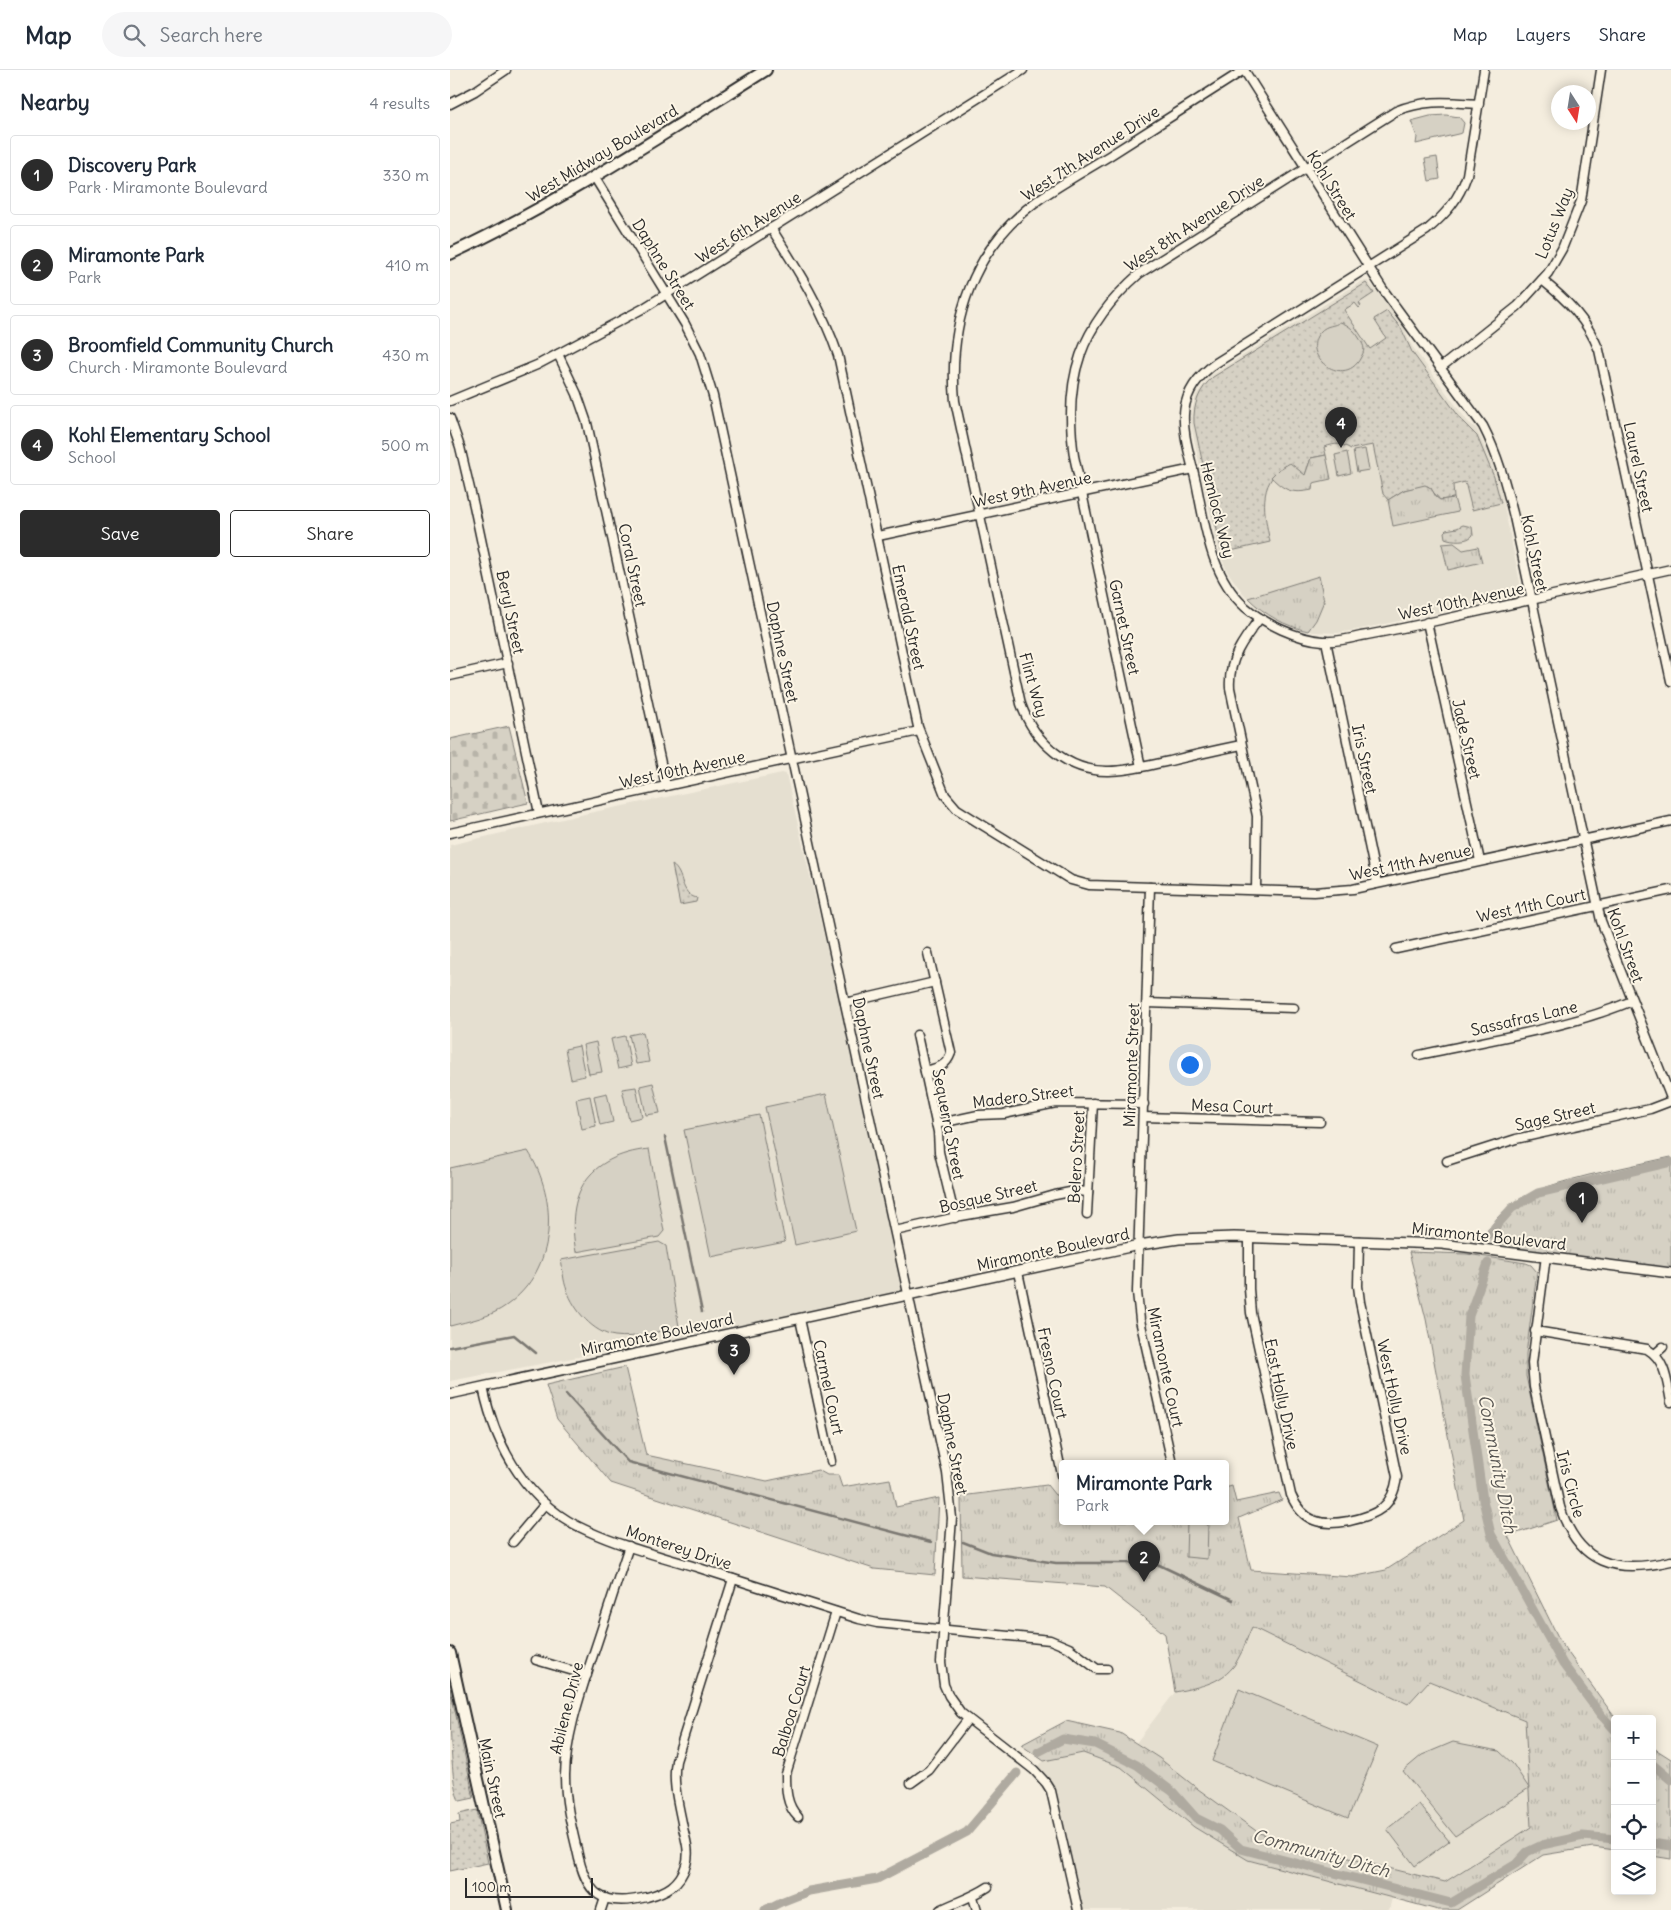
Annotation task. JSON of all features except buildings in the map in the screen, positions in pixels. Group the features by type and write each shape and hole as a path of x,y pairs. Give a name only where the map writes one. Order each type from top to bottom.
{"main road":[{"name":"West Midway Boulevard","path":"450,254 522,219 595,178 766,70"},
{"name":"Main Street","path":"450,1653 507,1910"}],"street":[{"path":"450,104 495,73 506,70"},
{"name":"West 6th Avenue","path":"450,401 520,372 628,317 1023,70"},
{"name":"Kohl Street","path":"1244,70 1368,266 1482,426 1490,441 1506,484 1601,920 1671,1100"},
{"name":"West 7th Avenue Drive","path":"980,514 955,402 953,380 958,326 969,288 988,253 1009,226 1040,199 1244,70"},
{"name":"Hemlock Way","path":"1260,618 1237,598 1217,566 1206,529 1183,418 1190,390 1199,376 1216,363 1427,230 1448,210 1457,199 1465,181 1471,159 1484,70"},
{"name":"Lotus Way","path":"1440,368 1504,318 1534,291 1562,249 1582,201 1601,70"},
{"name":"West 8th Avenue Drive","path":"1082,492 1071,432 1072,390 1081,353 1102,312 1121,289 1140,273 1396,111 1433,101 1479,104"},
{"name":"Daphne Street","path":"595,178 685,324 700,354 714,396 947,1473 950,1492 951,1539 943,1629 941,1669 943,1680 955,1706 968,1720 1034,1770 1046,1783 1055,1803 1078,1910"},
{"name":"Emerald Street","path":"771,228 810,289 831,335 846,390 919,731 945,795 957,809 1071,880 1089,885 1150,887"},
{"name":"Laurel Street","path":"1542,280 1583,318 1599,350 1671,680"},
{"name":"Coral Street","path":"558,354 577,394 587,423 666,786"},
{"name":"Beryl Street","path":"450,418 461,452 539,814"},
{"name":"West 9th Avenue","path":"878,536 1193,469"},
{"name":"Garnet Street","path":"1082,492 1141,767"},
{"name":"Flint Way","path":"980,514 1021,704 1031,727 1048,748 1078,766 1107,772 1141,767 1241,745"},
{"name":"West 10th Avenue","path":"1260,618 1284,631 1326,641 1339,640 1671,569"},
{"path":"1256,890 1257,816 1230,688 1230,669 1234,657 1260,618"},
{"name":"Jade Street","path":"1427,622 1480,861"},
{"name":"Iris Street","path":"1326,641 1377,883"},
{"path":"450,676 508,664"},
{"name":"West 10th Avenue","path":"450,833 919,731"},
{"name":"West 11th Avenue","path":"1150,887 1329,892 1671,821"},
{"name":"Miramonte Street","path":"1139,1245 1150,887"},
{"name":"West 11th Court","path":"1396,948 1671,890"},
{"path":"924,1071 941,1067 949,1059 950,1054 928,953"},
{"path":"845,1003 935,982"},
{"name":"Sassafras Lane","path":"1419,1055 1572,1022 1606,1012 1632,1001"},
{"path":"1147,1003 1294,1008"},
{"name":"Sequerra Street","path":"917,1035 936,1124 939,1152 955,1218"},
{"name":"Sage Street","path":"1446,1161 1516,1139 1650,1109 1671,1100"},
{"name":"Madero Street","path":"936,1124 978,1115 1004,1114 1056,1103 1144,1104"},
{"name":"Belero Street","path":"1088,1214 1093,1103"},
{"name":"Mesa Court","path":"1143,1117 1320,1122"},
{"name":"Bosque Street","path":"895,1231 1013,1207 1055,1195 1075,1191 1088,1192"},
{"name":"Miramonte Boulevard","path":"450,1394 1139,1245 1202,1237 1442,1244 1546,1256 1626,1269 1671,1273"},
{"name":"East Holly Drive","path":"1249,1238 1251,1313 1291,1496 1295,1505 1308,1517 1324,1524 1337,1523"},
{"name":"West Holly Drive","path":"1337,1523 1367,1517 1383,1508 1392,1495 1397,1477 1360,1302 1358,1241"},
{"name":"Miramonte Court","path":"1139,1245 1138,1292 1140,1320 1171,1460"},
{"name":"Iris Circle","path":"1546,1256 1532,1363 1534,1387 1560,1506 1571,1534 1589,1553 1616,1565 1633,1567 1671,1561"},
{"name":"Fresno Court","path":"1018,1272 1059,1461"},
{"name":"Carmel Court","path":"800,1319 832,1461"},
{"path":"1535,1331 1642,1347 1655,1354 1664,1369 1671,1402"},
{"path":"1655,1354 1662,1347"},
{"name":"Monterey Drive","path":"483,1387 491,1420 506,1455 530,1489 545,1504 587,1531 836,1612 877,1622 1050,1640 1069,1648 1097,1669 1107,1669"},
{"path":"513,1542 545,1504"},
{"name":"Abilene Drive","path":"605,1898 588,1885 581,1871 566,1794 566,1759 569,1737 587,1676 629,1546"},
{"path":"601,1910 605,1898 623,1902 664,1892 680,1879 686,1868 688,1849 675,1787 676,1761 733,1579"},
{"name":"Balboa Court","path":"798,1816 790,1808 786,1787 786,1774 836,1612"},
{"path":"536,1660 587,1676"},
{"path":"912,1783 929,1770 968,1720"},
{"path":"940,1910 973,1896 988,1886"},
{"path":"973,1896 978,1910"}],"shaded area":[{"path":"1362,281 1370,283 1404,327 1412,346 1468,422 1477,429 1500,487 1522,592 1517,596 1356,630 1338,633 1313,632 1281,622 1256,607 1227,571 1219,552 1191,426 1191,415 1196,395 1210,376"},
{"path":"782,773 786,774 909,1295 450,1381 450,845 589,813"},
{"path":"1252,1627 1408,1704 1428,1681 1525,1720 1531,1827 1445,1882 1259,1833 1136,1743 1175,1692 1201,1687 1237,1661"},
{"path":"1083,1753 1121,1767 1194,1827 1248,1860 1392,1898 1389,1910 1078,1910 1055,1803 1034,1770 1044,1761"}],"green space":[{"path":"1446,115 1459,117 1464,123 1462,133 1416,144 1417,137 1411,121 1430,116"},
{"path":"1437,157 1440,179 1429,181 1425,159"},
{"path":"1366,283 1374,293 1359,303 1361,306 1359,308 1355,303 1344,310 1370,349 1386,338 1374,319 1387,311 1401,328 1412,352 1463,422 1477,436 1494,477 1501,503 1472,510 1465,482 1453,485 1454,498 1440,500 1428,486 1404,490 1388,500 1383,494 1373,445 1351,449 1338,444 1332,445 1324,447 1326,455 1311,458 1305,475 1285,465 1270,481 1266,490 1265,510 1270,542 1222,553 1194,423 1196,404 1201,392 1213,377"},
{"path":"1340,322 1350,327 1364,348 1362,355 1354,366 1345,370 1335,370 1327,366 1320,359 1315,351 1315,341 1320,332 1325,328"},
{"path":"1365,449 1369,470 1357,472 1353,451"},
{"path":"1347,452 1351,473 1339,476 1335,455"},
{"path":"1326,455 1331,479 1313,483 1312,490 1299,492 1289,490 1280,486 1271,477 1290,463 1305,475 1311,458"},
{"path":"1425,485 1431,488 1440,500 1454,498 1458,512 1393,526 1388,500 1404,490"},
{"path":"1463,525 1472,527 1473,535 1471,537 1460,540 1445,538 1444,532 1446,530"},
{"path":"1454,543 1463,550 1478,547 1482,562 1448,570 1442,544"},
{"path":"1319,576 1324,601 1316,620 1308,631 1276,619 1261,610 1248,598"},
{"path":"509,726 528,803 450,821 450,739"},
{"path":"672,865 679,873 687,892 697,898 696,902 680,905"},
{"path":"643,1032 649,1062 636,1064 629,1035"},
{"path":"625,1036 631,1066 618,1069 611,1039"},
{"path":"596,1042 602,1072 589,1074 583,1045"},
{"path":"579,1046 585,1076 571,1079 565,1049"},
{"path":"653,1083 660,1113 646,1115 640,1086"},
{"path":"636,1087 642,1117 629,1120 622,1089"},
{"path":"607,1093 613,1122 600,1125 594,1096"},
{"path":"826,1094 856,1231 795,1245 765,1107"},
{"path":"590,1096 596,1126 582,1129 576,1099"},
{"path":"759,1115 785,1242 711,1257 684,1130"},
{"path":"649,1149 664,1231 659,1237 576,1252 573,1231 574,1212 578,1196 585,1181 596,1169 610,1160 628,1153"},
{"path":"528,1151 538,1170 545,1191 548,1212 548,1233 544,1253 536,1273 524,1290 501,1309 480,1318 450,1326 450,1168"},
{"path":"1671,1157 1671,1273 1481,1247 1489,1230 1499,1216 1524,1197 1572,1179"},
{"path":"659,1242 666,1246 679,1327 647,1334 615,1336 599,1330 579,1313 570,1298 561,1260"},
{"path":"1409,1252 1467,1254 1526,1263 1531,1265 1537,1272 1526,1354 1526,1376 1557,1520 1508,1536 1561,1643 1613,1715 1611,1715 1611,1849 1593,1847 1543,1855 1457,1910 1438,1910 1248,1860 1194,1827 1121,1767 1083,1753 1044,1761 1021,1745 1066,1721 1120,1733 1159,1758 1259,1833 1445,1882 1531,1827 1525,1720 1429,1681 1408,1704 1252,1627 1240,1655 1226,1674 1211,1683 1175,1692 1165,1634 1105,1587 962,1576 961,1496 1047,1485 1055,1495 1059,1495 1059,1525 1229,1525 1229,1487 1232,1486 1236,1502 1279,1493 1282,1500 1239,1518 1251,1570 1352,1577 1386,1570 1464,1520 1426,1319"},
{"path":"625,1367 646,1455 767,1481 818,1470 827,1475 838,1475 842,1487 890,1479 896,1507 939,1498 935,1575 874,1569 611,1483 557,1419 546,1385"},
{"path":"1187,1525 1208,1525 1207,1559 1186,1557"},
{"path":"450,1688 474,1798 460,1801 454,1783 452,1767"},
{"path":"1239,1689 1378,1747 1348,1818 1212,1761"},
{"path":"1453,1742 1499,1751 1513,1764 1529,1788 1455,1836 1403,1771 1422,1755"},
{"path":"1656,1750 1671,1759 1671,1859 1656,1857"},
{"path":"1419,1804 1449,1841 1415,1866 1387,1829"},
{"path":"477,1810 488,1863 450,1871 450,1824 460,1822 459,1814"}],"waterway":[{"path":"665,1137 702,1312"},
{"name":"Community Ditch","path":"1489,1234 1512,1208 1538,1193 1671,1162"},
{"name":"Community Ditch","path":"1488,1263 1469,1316 1465,1375 1483,1500 1491,1534 1563,1664 1611,1726"},
{"path":"450,1347 514,1335 536,1353"},
{"path":"566,1394 628,1462 931,1542"},
{"path":"963,1542 991,1553 1056,1563 1155,1563 1233,1600"},
{"name":"Community Ditch","path":"1038,1752 1063,1739 1095,1744 1137,1765 1173,1792 1196,1818 1220,1830 1241,1849 1451,1903 1516,1864 1527,1852 1542,1845 1583,1836 1611,1839"},
{"name":"Community Ditch","path":"1656,1767 1671,1780"},
{"path":"765,1910 809,1891 877,1879 967,1832 1017,1773"},
{"name":"Community Ditch","path":"1656,1844 1671,1846"}],"place":[{"name":"Kohl Elementary School","path":"1341,448"},
{"name":"Discovery Park","path":"1582,1223"},
{"name":"Broomfield Community Church","path":"734,1375"},
{"name":"Miramonte Park","path":"1144,1582"}]}
